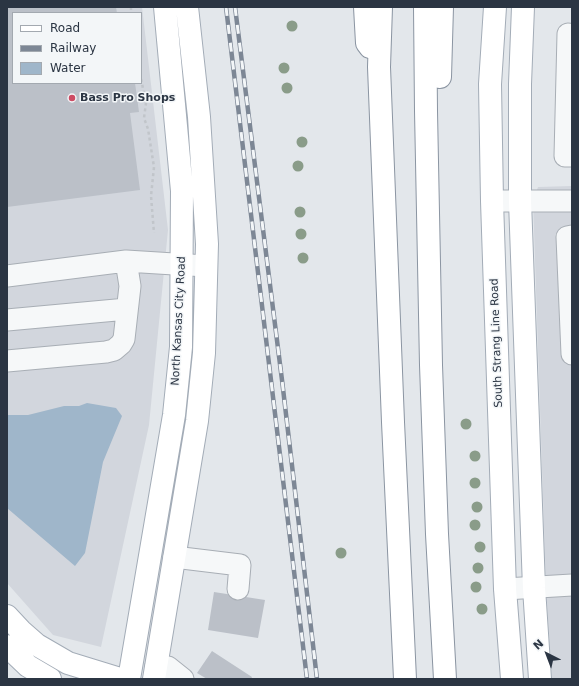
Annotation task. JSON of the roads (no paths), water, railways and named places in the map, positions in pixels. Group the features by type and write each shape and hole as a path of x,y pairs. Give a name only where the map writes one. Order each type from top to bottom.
{"main road":[{"name":"North Kansas City Road","path":"129,679 174,415 181,347 182,191 164,7"},
{"path":"155,672 197,414 204,353 207,244 199,117 187,7"},
{"path":"365,7 367,43 379,67"},
{"path":"381,7 379,67 394,452 405,679"},
{"path":"425,7 431,365 437,534 445,679"},
{"path":"426,110 440,86 442,7"},
{"name":"South Strang Line Road","path":"495,7 490,84 492,201 505,589 512,679"},
{"path":"523,7 520,84 520,201 534,588 540,679"},
{"path":"7,616 37,645 68,663 120,679"},
{"path":"7,646 28,666 50,679"}],"lane":[{"path":"572,35 568,34 564,156 572,156"},
{"path":"492,201 572,201"},
{"path":"572,236 567,237 572,354"},
{"path":"7,361 114,350 124,339 130,286 126,261"},
{"path":"7,276 126,261 206,266"},
{"path":"7,320 127,309"},
{"path":"174,557 240,565 238,589"},
{"path":"505,589 572,585"},
{"path":"155,672 168,668 183,679"}],"water":[{"path":"87,403 116,408 122,416 103,462 85,553 75,566 7,508 7,415 28,415 64,406 79,406"}],"railway":[{"path":"226,7 307,679"},
{"path":"235,7 282,380 317,679"}],"place":[{"name":"Bass Pro Shops","path":"72,98"}]}
